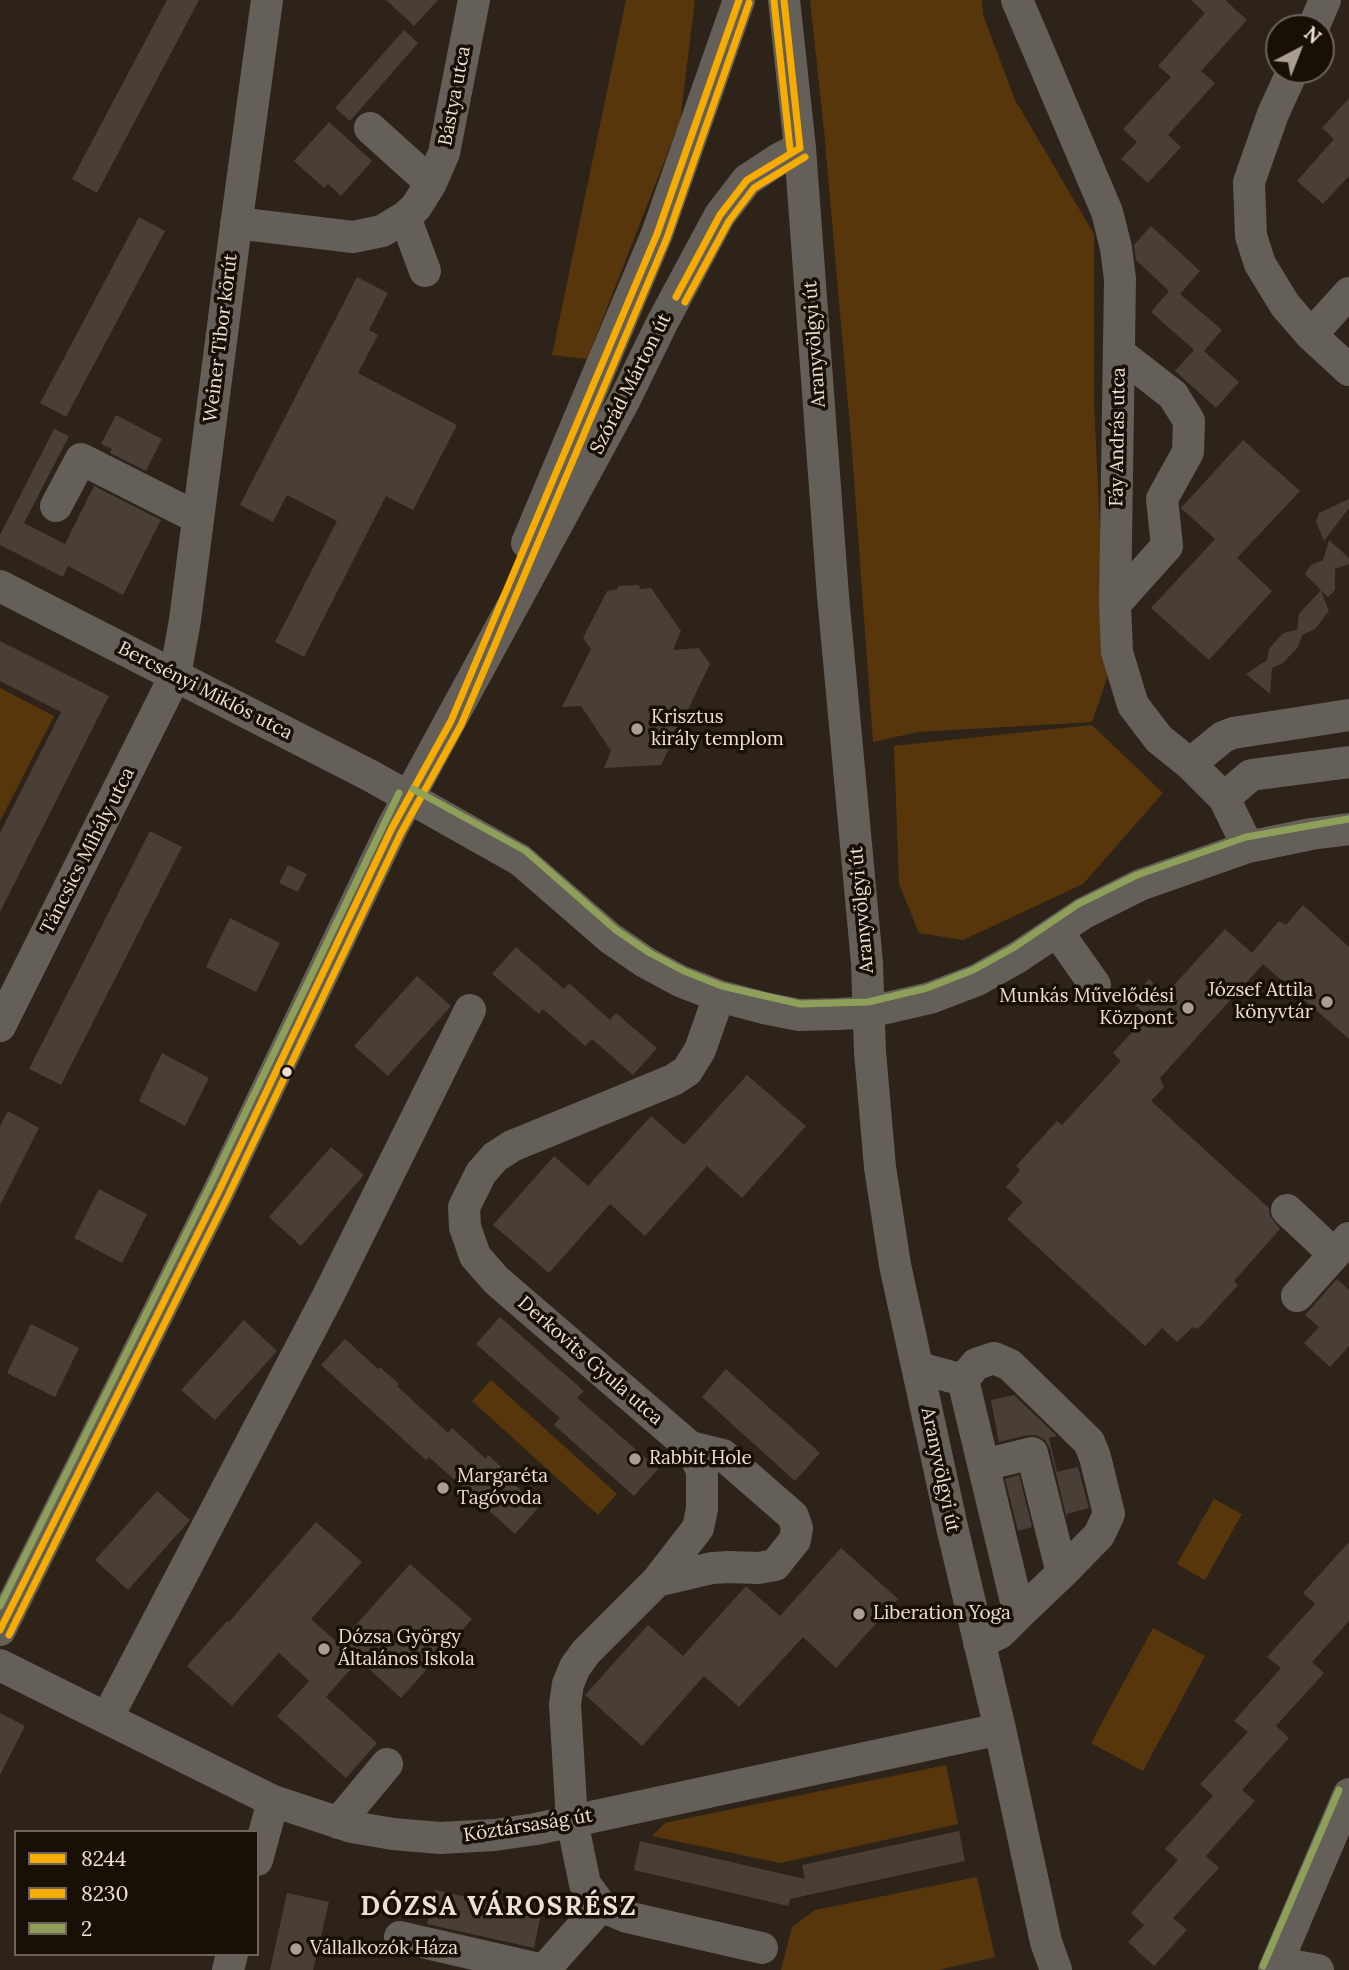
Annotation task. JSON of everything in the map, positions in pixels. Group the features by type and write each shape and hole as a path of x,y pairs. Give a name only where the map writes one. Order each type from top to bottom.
{"street":[{"name":"Weiner Tibor körút","path":"176,676 186,620 267,0"},
{"name":"Bástya utca","path":"236,223 353,237 382,231 405,217 431,183 444,153 474,0"},
{"name":"Szórád Márton út","path":"451,721 657,234 739,0"},
{"name":"Aranyvölgyi út","path":"784,0 800,148 833,596 867,963 880,1167 895,1265 1046,1942 1056,1970"},
{"name":"Fáy András utca","path":"1017,0 1107,212 1116,248 1120,279 1115,604 1117,652 1133,705 1159,738 1224,798 1248,847"},
{"path":"1287,84 1257,156 1250,182 1251,236 1261,264 1285,305 1311,335 1349,370"},
{"path":"370,128 431,183"},
{"name":"Szórád Márton út","path":"0,1629 219,1191 408,798 625,399 720,215 747,180 800,148"},
{"path":"405,217 425,271"},
{"path":"1311,335 1349,293"},
{"path":"1115,604 1167,546 1163,499 1188,452 1189,421 1173,395 1119,353"},
{"path":"56,506 81,459 198,518"},
{"name":"Bercsényi Miklós utca","path":"0,586 371,776 520,860 610,938 645,962 680,981 719,996 799,1015 869,1012 930,998 976,980 1084,913 1140,885 1248,847 1349,829"},
{"name":"Táncsics Mihály utca","path":"0,1026 176,676"},
{"path":"1190,764 1223,737 1233,733 1349,715"},
{"path":"1224,798 1251,775 1349,762"},
{"path":"1057,931 1095,985"},
{"name":"Derkovits Gyula utca","path":"601,1906 585,1884 572,1821 565,1704 568,1684 575,1667 586,1652 657,1581 698,1528 702,1508 702,1470 690,1447 496,1280 475,1256 465,1227 464,1207 481,1173 495,1157 512,1146 673,1080 687,1071 700,1049 719,996"},
{"path":"107,1718 328,1296 470,1010"},
{"path":"1287,1210 1342,1246 1297,1296"},
{"path":"963,1380 976,1364 994,1358 1010,1366 1089,1443 1096,1457 1109,1514 1098,1535 1053,1582 1000,1633 979,1643"},
{"path":"919,1368 963,1380"},
{"path":"963,1380 1053,1582"},
{"path":"657,1581 712,1569 758,1569 775,1565 795,1540 797,1528 793,1516 723,1455 690,1447"},
{"path":"998,1462 1019,1614"},
{"name":"Köztársaság út","path":"0,1665 273,1801 338,1823 393,1834 440,1838 495,1835 572,1821 1000,1729"},
{"path":"338,1823 387,1764"},
{"path":"1318,1970 1275,1967 1349,1794"},
{"path":"259,1853 273,1801"},
{"path":"400,1937 544,1970 601,1906 627,1917 762,1948"}],"shaded area":[{"path":"626,0 695,0 680,121 587,359 552,355"},
{"path":"810,0 982,0 983,15 1015,100 1094,234 1094,403 1107,678 1092,722 918,732 873,742 851,438"},
{"path":"0,688 54,716 0,821"},
{"path":"1092,725 1163,793 1083,884 963,940 919,933 899,884 894,746"},
{"path":"491,1380 617,1494 598,1515 472,1401"},
{"path":"1214,1499 1242,1514 1205,1580 1177,1564"},
{"path":"1153,1628 1205,1656 1143,1771 1091,1743"},
{"path":"946,1765 958,1824 780,1863 652,1836 665,1823"},
{"path":"977,1877 995,1957 939,1970 781,1970 792,1927 815,1910"}],"building":[{"path":"167,0 199,0 97,193 72,179"},
{"path":"386,0 438,0 414,26"},
{"path":"1191,0 1225,0 1247,20 1201,71 1215,83 1168,135 1181,147 1148,183 1121,159 1137,142 1123,129 1171,77 1158,66 1205,13"},
{"path":"404,30 418,43 350,121 335,108"},
{"path":"1349,98 1349,176 1323,204 1297,181 1334,139 1322,128"},
{"path":"329,122 372,161 341,196 328,184 324,188 294,161"},
{"path":"139,217 165,231 66,417 40,403"},
{"path":"1151,226 1200,271 1180,294 1222,330 1204,351 1239,382 1216,408 1175,371 1194,350 1151,312 1169,291 1136,260 1134,245"},
{"path":"357,277 388,293 369,330 378,335 358,373 457,425 413,510 386,496 304,657 275,642 337,521 287,495 273,522 240,505"},
{"path":"116,415 162,439 146,471 110,453 112,449 101,444"},
{"path":"54,429 69,436 24,523 65,544 94,486 161,520 123,595 68,566 63,577 0,545 0,535"},
{"path":"1243,440 1300,491 1237,558 1272,591 1209,660 1151,608 1215,539 1181,508"},
{"path":"1349,499 1349,508 1324,541 1316,522 1319,513"},
{"path":"1329,540 1349,558 1349,564 1335,569 1335,590 1328,597 1321,591 1329,611 1315,629 1302,635 1298,647 1283,663 1272,668 1270,694 1246,674 1267,660 1269,649 1283,633 1297,630 1299,614 1321,590 1305,574 1311,565 1323,560"},
{"name":"Krisztus király templom","path":"639,585 640,589 651,588 681,631 673,650 699,648 710,664 661,765 604,768 611,751 581,706 562,707 591,649 583,638 607,591 618,589 618,586"},
{"path":"0,641 109,696 0,912 0,833 61,712 0,681"},
{"path":"150,831 182,847 61,1085 29,1069"},
{"path":"288,865 307,874 298,892 279,883"},
{"path":"1303,905 1349,947 1349,1039 1263,964 1160,1078 1164,1087 1151,1101 1269,1208 1270,1216 1280,1229 1234,1281 1238,1285 1198,1329 1193,1327 1177,1342 1162,1328 1145,1346 1007,1219 1023,1202 1006,1187 1020,1170 1016,1166 1057,1121 1062,1125 1121,1061 1113,1053 1147,1016 1130,1000 1149,979 1165,995 1225,929 1252,953 1279,921 1286,925"},
{"path":"230,918 280,943 256,992 206,967"},
{"path":"516,947 564,989 569,983 610,1020 616,1013 657,1048 633,1075 592,1039 585,1046 543,1009 539,1014 492,974"},
{"path":"417,976 451,1006 388,1076 354,1046"},
{"path":"162,1053 209,1078 185,1126 139,1101"},
{"path":"747,1075 806,1126 742,1198 707,1166 645,1236 610,1204 549,1273 493,1225 554,1156 588,1186 651,1116 684,1145"},
{"path":"8,1111 39,1128 0,1205 0,1126"},
{"path":"331,1147 364,1175 301,1246 269,1217"},
{"path":"99,1189 147,1214 122,1263 74,1238"},
{"path":"1337,1279 1349,1290 1349,1346 1330,1367 1304,1343 1319,1327 1305,1315"},
{"path":"500,1317 584,1391 577,1398 658,1469 634,1496 554,1425 560,1418 476,1344"},
{"path":"244,1320 277,1351 215,1420 181,1390"},
{"path":"31,1324 79,1348 55,1397 7,1373"},
{"name":"Margaréta Tagóvoda","path":"345,1339 399,1384 397,1386 448,1433 452,1428 486,1459 488,1455 508,1473 505,1476 539,1507 515,1534 429,1457 426,1460 321,1365"},
{"path":"726,1369 820,1453 795,1481 702,1397"},
{"path":"1014,1395 1057,1436 1049,1438 1057,1472 1078,1467 1089,1508 1067,1514 1067,1519 1050,1449 1045,1440 1036,1435 1028,1435 999,1442 991,1400"},
{"path":"1019,1475 1032,1527 1018,1531 1005,1479"},
{"path":"157,1491 190,1520 128,1590 95,1560"},
{"name":"Dózsa György Általános Iskola","path":"316,1522 362,1562 311,1619 339,1644 410,1564 472,1619 401,1698 359,1660 326,1697 377,1743 346,1778 277,1716 309,1681 279,1653 232,1706 187,1666"},
{"path":"1349,1542 1349,1621 1312,1662 1324,1673 1276,1726 1289,1738 1242,1790 1255,1801 1206,1856 1219,1868 1173,1918 1187,1930 1154,1966 1128,1942 1144,1925 1131,1913 1178,1860 1165,1849 1213,1796 1200,1784 1248,1732 1234,1721 1281,1668 1267,1657 1315,1604 1303,1593"},
{"path":"841,1548 898,1599 836,1668 803,1637 739,1707 704,1676 642,1746 585,1695 648,1625 683,1656 746,1586 780,1616"},
{"path":"0,1713 25,1726 0,1775"},
{"path":"959,1831 965,1861 790,1899 788,1906 634,1870 640,1841 805,1879 802,1865"},
{"path":"435,1890 541,1914 534,1948 427,1924"},
{"name":"Vállalkozók Háza","path":"287,1893 329,1902 313,1970 270,1970"}],"transit line":[{"name":"8244","path":"0,1630 219,1191 392,828 451,721 657,234 739,0"},
{"name":"8244","path":"784,0 800,148"},
{"name":"8230","path":"774,1 790,149"},
{"name":"8230","path":"9,1635 228,1196 401,833 461,725 667,238 749,3"},
{"name":"8244","path":"676,297 720,215 747,180 800,148"},
{"name":"8230","path":"685,302 729,221 754,188 805,157"},
{"name":"2","path":"413,789 526,851 616,930 650,953 684,971 722,986 800,1004 868,1002 927,988 973,970 1013,948 1078,904 1137,875 1246,837 1348,819"},
{"name":"2","path":"0,1606 210,1186 399,793"},
{"name":"2","path":"1263,1966 1339,1790"}],"place":[{"name":"Krisztus király templom","path":"637,729"},
{"name":"József Attila könyvtár","path":"1327,1002"},
{"name":"Munkás Művelődési Központ","path":"1188,1008"},
{"name":"Rabbit Hole","path":"635,1459"},
{"name":"Margaréta Tagóvoda","path":"443,1488"},
{"name":"Liberation Yoga","path":"859,1614"},
{"name":"Dózsa György Általános Iskola","path":"324,1649"},
{"name":"Vállalkozók Háza","path":"296,1949"}],"district":[{"name":"DÓZSA VÁROSRÉSZ","path":"499,1908"}]}
